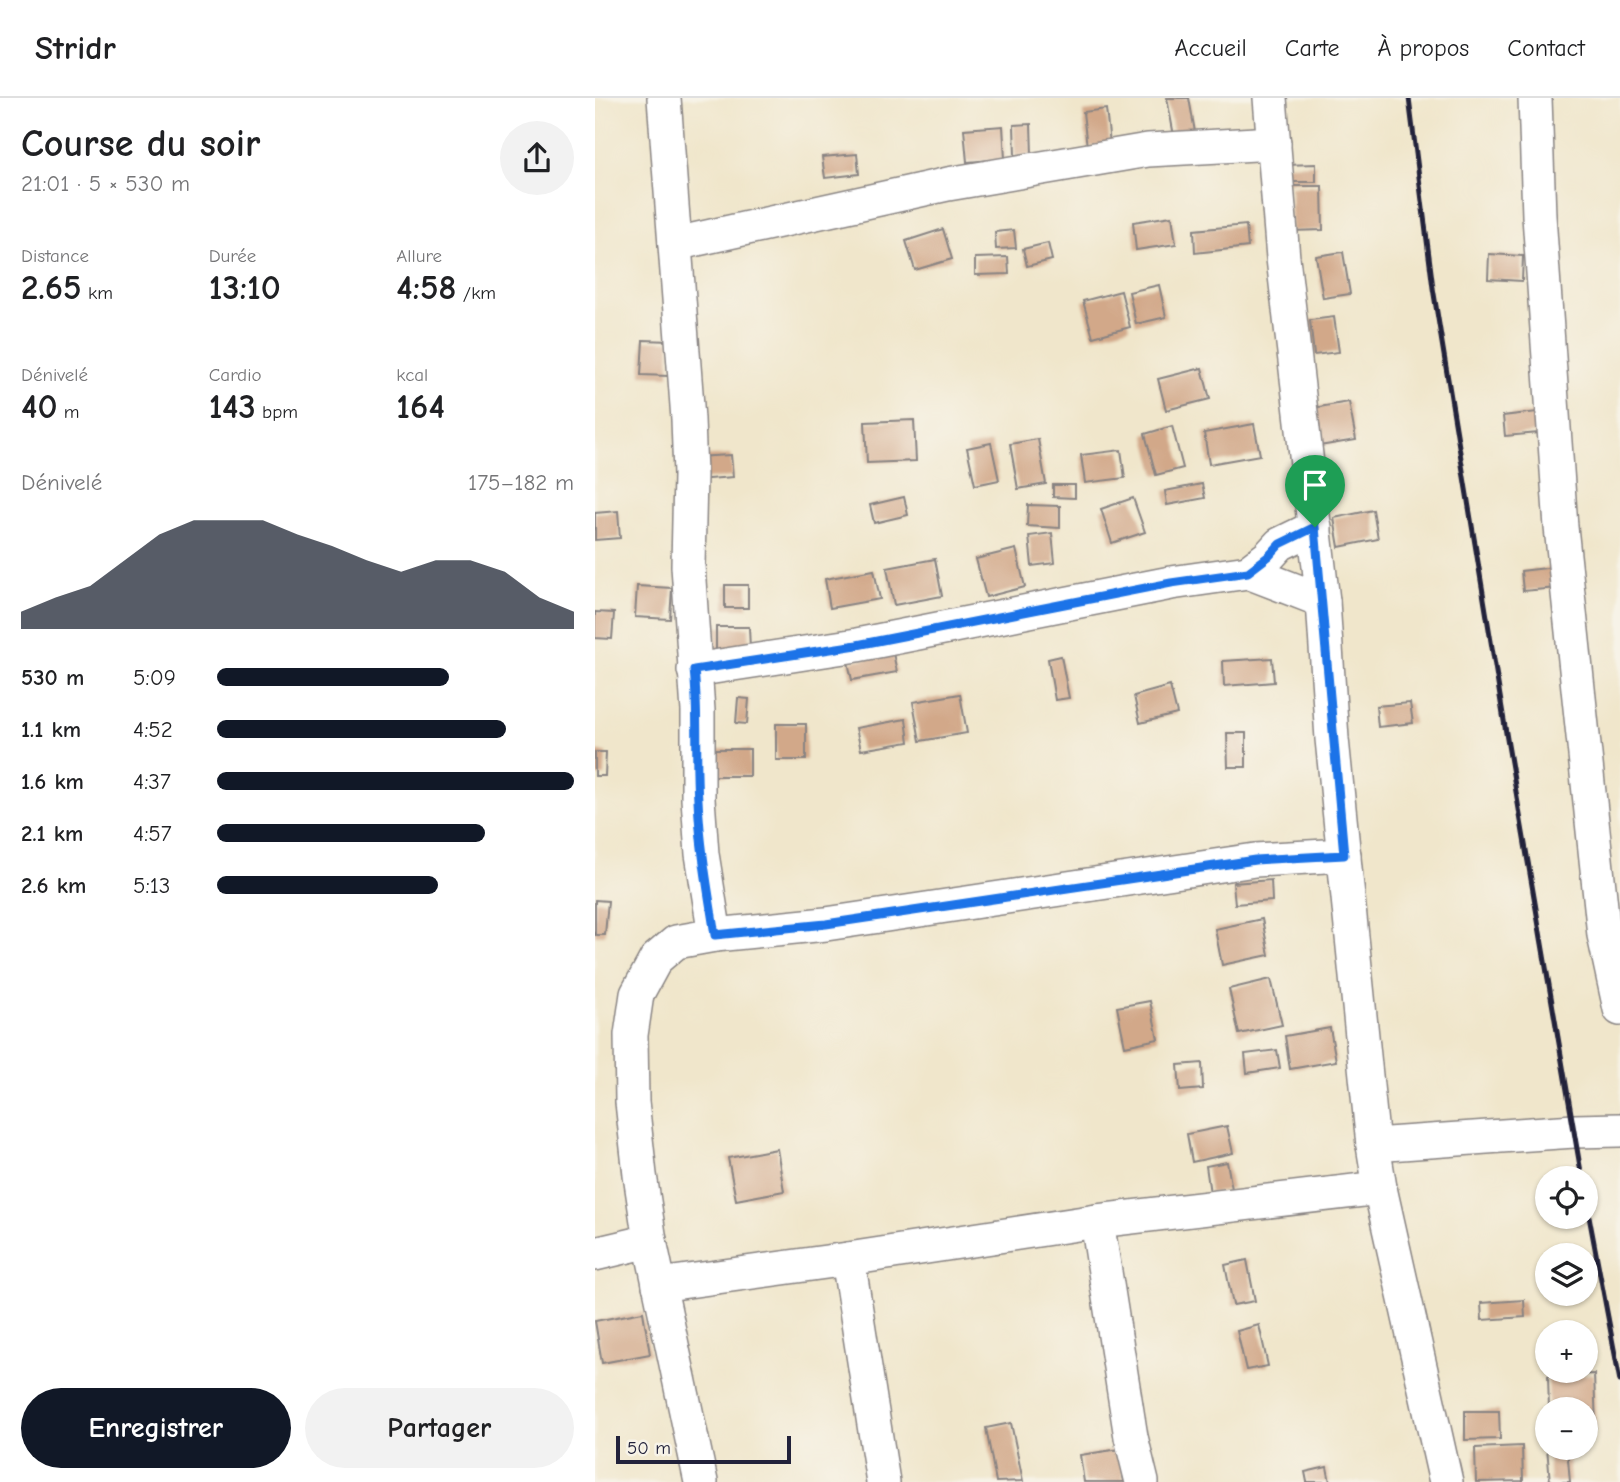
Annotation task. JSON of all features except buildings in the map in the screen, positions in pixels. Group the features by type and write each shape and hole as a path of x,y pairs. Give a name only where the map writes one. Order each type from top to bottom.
{"street":[{"path":"664,98 689,430 688,566 698,711 698,799 702,854 715,935"},
{"path":"1270,98 1283,258 1323,601 1332,739 1373,1145 1380,1188 1446,1482"},
{"path":"1535,98 1539,216 1561,527 1602,921 1620,1009"},
{"path":"675,244 948,184 1148,150 1274,143"},
{"path":"694,670 857,645 1157,586 1248,572 1280,544 1315,527"},
{"path":"1248,572 1323,601"},
{"path":"701,1482 650,1241 632,1102 631,1034 637,994 656,959 675,942 715,935 826,924 1255,860 1344,855"},
{"path":"1373,1145 1620,1130"},
{"path":"659,1285 1097,1221 1380,1188"},
{"path":"1097,1221 1131,1437 1142,1482"},
{"path":"595,1254 650,1241"},
{"path":"848,1259 883,1482"}],"railway":[{"path":"1409,98 1433,288 1580,1166"},
{"path":"1591,1229 1620,1381"}],"route":[{"path":"1315,527 1344,855 1255,860 826,924 715,935 702,854 698,799 698,711 694,670 857,645 1171,583 1248,572 1280,544 1315,527"}]}
